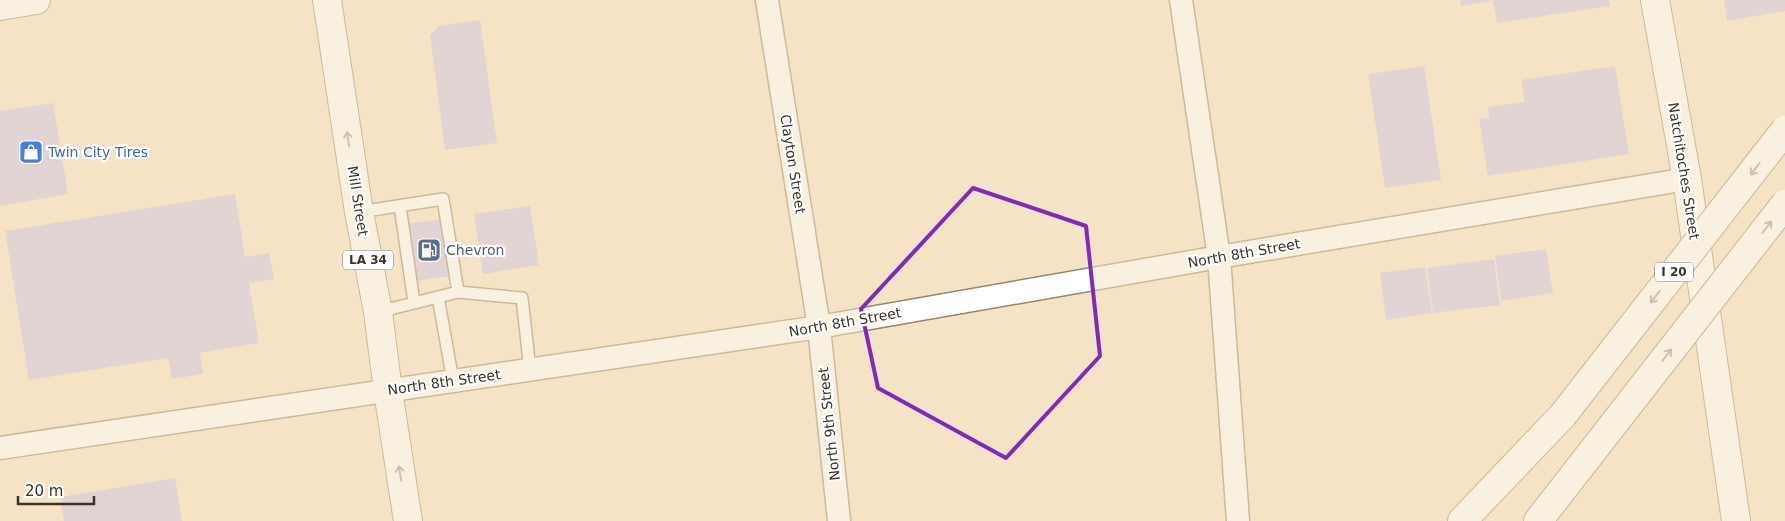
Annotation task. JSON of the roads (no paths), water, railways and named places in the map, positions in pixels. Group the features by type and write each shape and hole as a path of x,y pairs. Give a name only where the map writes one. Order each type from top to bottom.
{"main road":[{"path":"0,6 36,0"},
{"name":"Mill Street","path":"327,0 359,212 378,312 408,521"},
{"name":"Natchitoches Street","path":"1655,0 1687,179 1736,521"},
{"name":"I 20","path":"1483,521 1785,130"},
{"path":"1538,521 1785,204"},
{"path":"1561,521 1637,394"},
{"path":"1462,521 1563,415"}],"street":[{"name":"Clayton Street","path":"767,0 819,327"},
{"path":"1181,0 1220,257 1238,521"},
{"name":"North 8th Street","path":"0,448 819,327 1220,257 1687,179"},
{"name":"North 9th Street","path":"819,327 839,521"}],"lane":[{"path":"359,212 443,199 458,292"},
{"path":"400,206 414,302"},
{"path":"378,312 458,292 522,298 530,370"},
{"path":"438,297 453,381"}],"place":[{"name":"Twin City Tires","path":"31,152"},
{"name":"Chevron","path":"429,250"}]}
